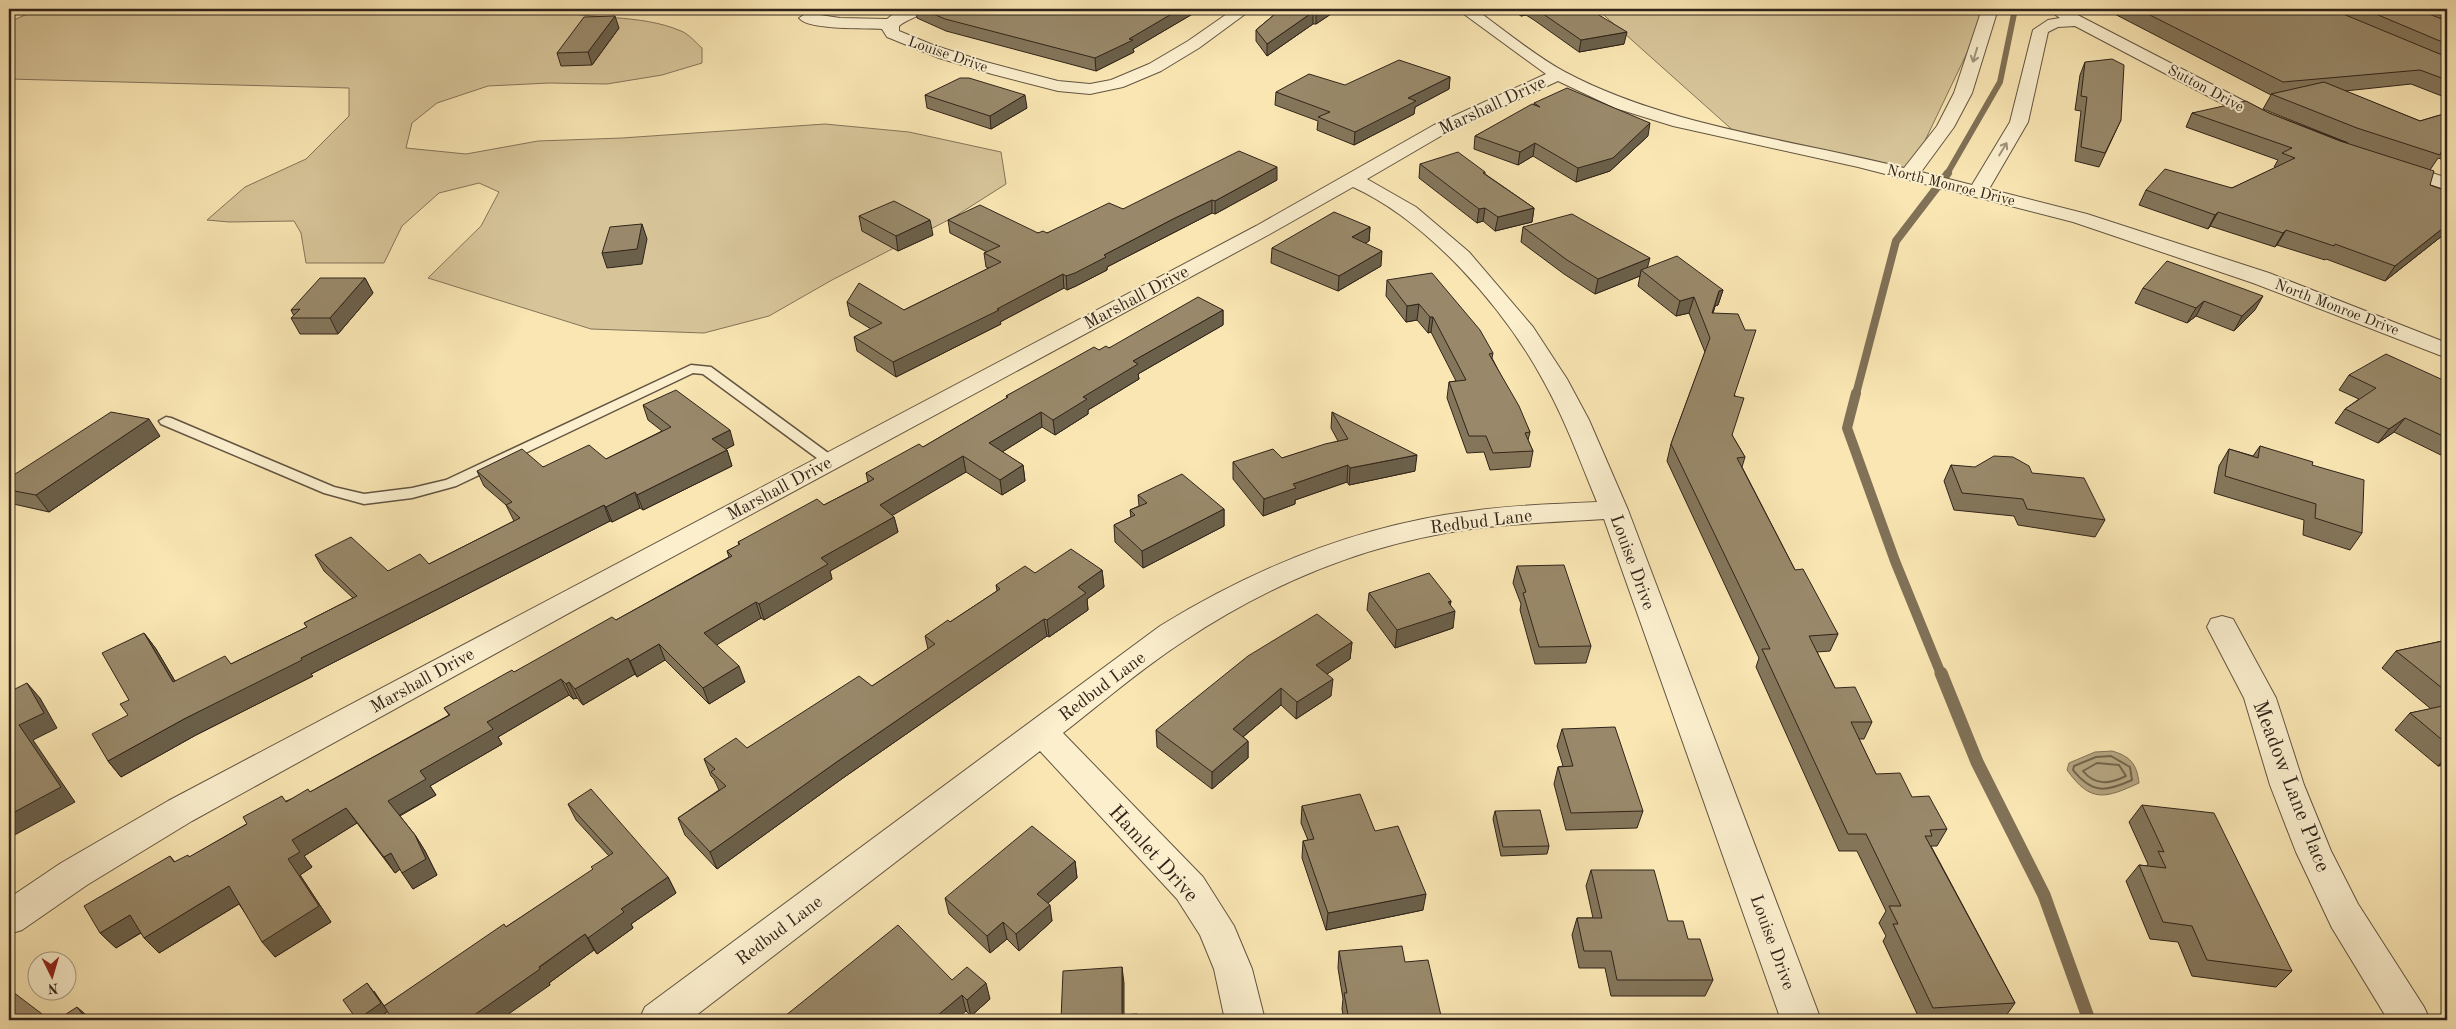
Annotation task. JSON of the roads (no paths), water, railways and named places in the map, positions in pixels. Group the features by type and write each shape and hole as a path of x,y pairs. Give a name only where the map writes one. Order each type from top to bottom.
{"street":[{"path":"891,24 902,15 920,9"},
{"name":"Louise Drive","path":"806,18 840,23 891,24 892,34 957,60 1074,89 1098,88 1146,72 1194,43 1244,9"},
{"name":"North Monroe Drive","path":"1465,9 1558,75 1621,104 1679,122 1916,176 2080,218 2182,250 2352,312 2447,350"},
{"path":"1916,176 1963,93 1990,9"},
{"name":"Sutton Drive","path":"2055,9 2244,109 2284,127"},
{"path":"1973,190 2019,122 2041,30 2054,23 2078,21"},
{"name":"Marshall Drive","path":"9,918 74,874 180,811 1263,230 1440,129 1558,75"},
{"path":"2378,161 2447,184"},
{"name":"Louise Drive","path":"1352,179 1392,200 1431,228 1461,257 1509,312 1555,379 1576,420 1614,510 1801,1020"},
{"name":"Redbud Lane","path":"660,1020 1204,612 1264,580 1316,558 1382,538 1451,523 1511,515 1614,510"},
{"name":"Meadow Lane Place","path":"2222,628 2260,698 2287,785 2314,852 2345,916 2410,1020"},
{"name":"Hamlet Drive","path":"1042,732 1190,888 1214,926 1233,969 1245,1020"}],"lane":[{"path":"166,421 329,490 364,499 412,493 451,483 691,369 706,370 830,461"}],"water":[{"path":"2112,751 2124,755 2132,762 2139,783 2117,792 2100,795 2084,788 2067,770 2069,763 2095,752"}],"waterway":[{"path":"1947,174 2000,82 2015,9"},
{"path":"1856,394 1896,241 1948,173"},
{"path":"1856,393 1847,428 1895,561 1941,674"},
{"path":"1941,673 1977,762 2044,895 2089,1020"}]}
